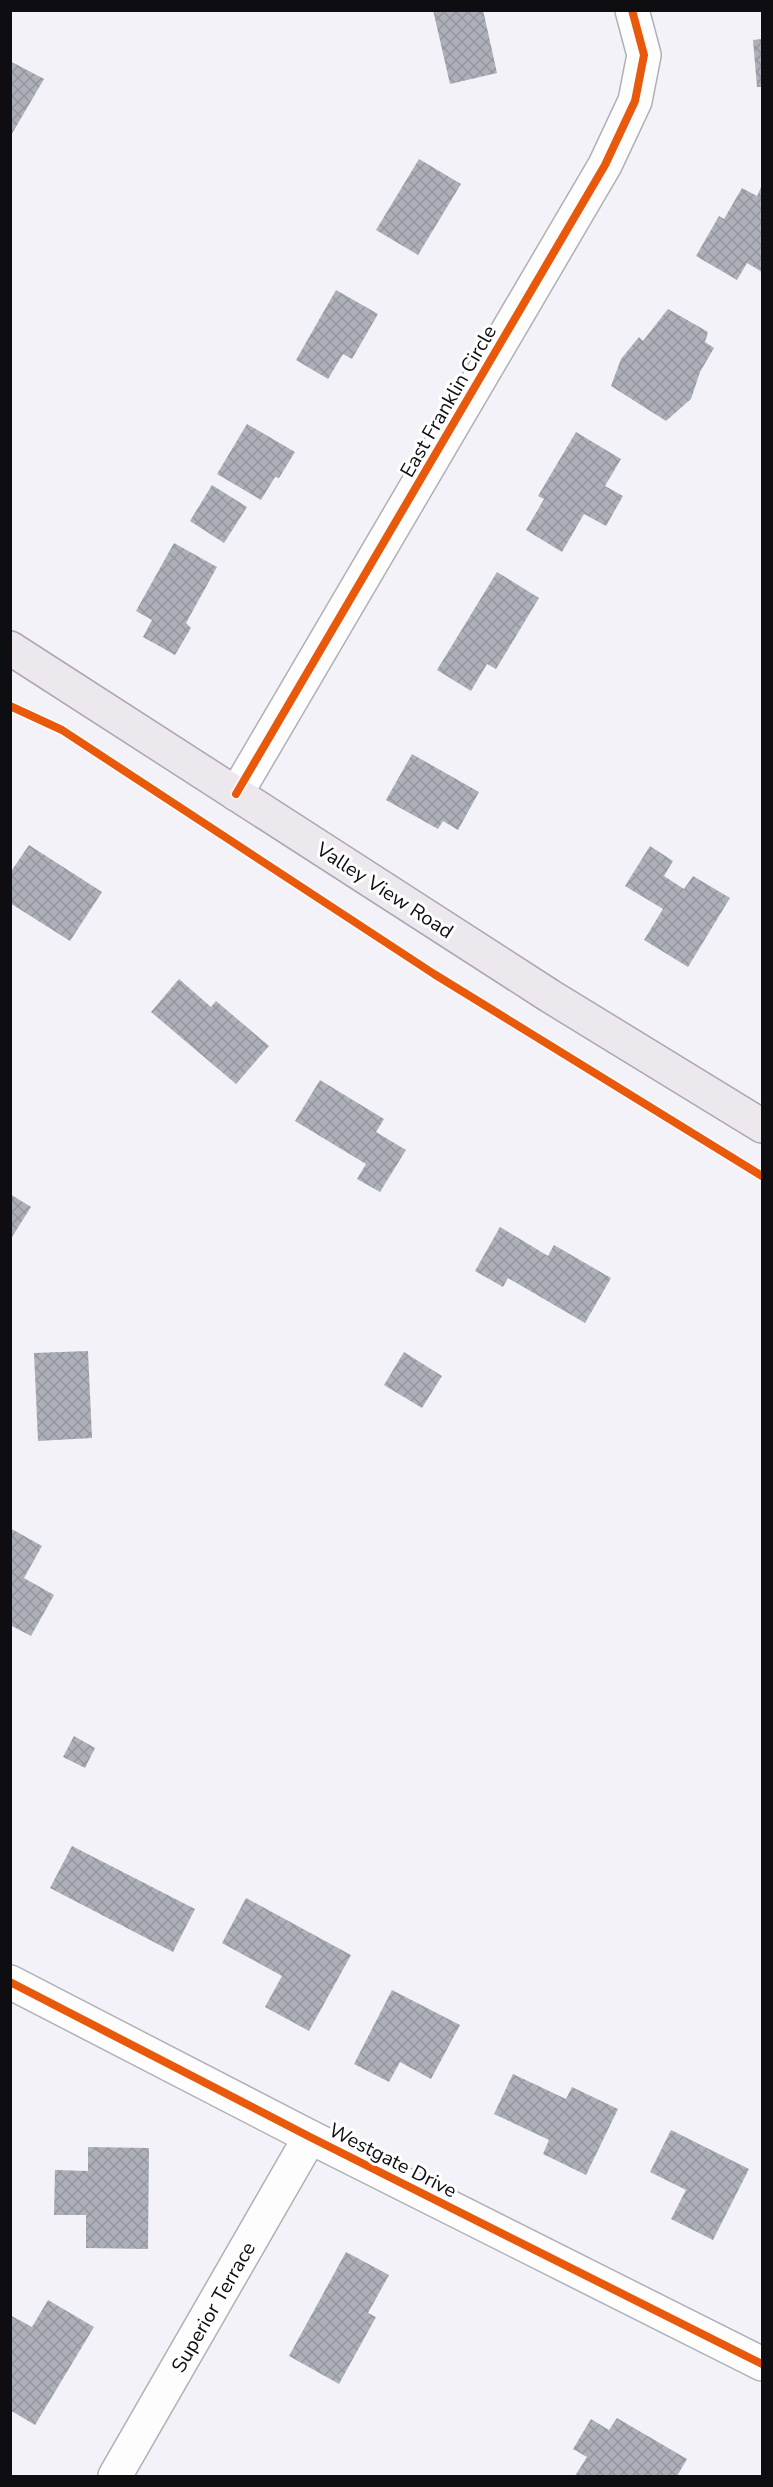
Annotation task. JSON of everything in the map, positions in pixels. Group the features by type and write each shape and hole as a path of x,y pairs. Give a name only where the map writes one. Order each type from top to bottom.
{"main road":[{"name":"Valley View Road","path":"10,648 550,996 762,1126"}],"street":[{"name":"East Franklin Circle","path":"236,794 605,165 635,101 644,55 632,10"},
{"name":"Westgate Drive","path":"10,1982 310,2137 762,2364"},
{"name":"Superior Terrace","path":"115,2476 310,2137"}],"building":[{"path":"433,10 483,10 497,73 450,84"},
{"path":"762,39 762,87 757,87 753,40"},
{"path":"10,61 44,79 10,137"},
{"path":"419,159 461,184 418,255 376,230"},
{"path":"762,185 762,272 747,263 737,280 696,256 719,216 724,219 742,188 757,196"},
{"path":"336,290 378,314 352,359 343,354 328,379 296,360"},
{"path":"668,309 708,332 705,342 714,348 700,372 691,399 666,421 611,386 621,359 639,337 643,341"},
{"path":"247,424 295,452 279,478 275,477 261,500 217,474"},
{"path":"576,432 621,459 605,486 623,496 606,526 584,514 562,552 526,530 544,499 538,496"},
{"path":"212,485 247,507 224,543 190,521"},
{"path":"174,543 217,567 186,623 191,628 175,655 143,637 152,620 136,611"},
{"path":"497,572 539,598 496,669 487,664 471,691 437,670"},
{"path":"412,754 479,792 458,830 443,821 438,829 386,800"},
{"path":"29,845 102,892 70,941 10,903 10,873"},
{"path":"650,846 673,861 664,876 684,889 693,876 730,898 688,967 644,940 663,909 625,886"},
{"path":"179,979 211,1007 216,1001 269,1046 236,1084 151,1012"},
{"path":"320,1080 384,1119 376,1132 406,1150 380,1192 357,1179 366,1164 295,1121"},
{"path":"10,1194 31,1207 10,1240"},
{"path":"500,1227 548,1256 554,1245 611,1278 585,1323 508,1278 503,1287 475,1271"},
{"path":"88,1351 92,1438 38,1441 34,1353"},
{"path":"404,1352 442,1376 422,1408 384,1385"},
{"path":"10,1528 42,1546 24,1578 54,1595 31,1636 10,1625"},
{"path":"74,1736 95,1748 85,1768 63,1757"},
{"path":"72,1846 195,1909 173,1952 50,1888"},
{"path":"246,1898 351,1955 309,2031 265,2007 282,1976 222,1943"},
{"path":"392,1990 460,2025 431,2079 400,2062 389,2082 354,2064"},
{"path":"513,2074 566,2099 572,2087 618,2109 586,2175 543,2154 549,2140 494,2114"},
{"path":"671,2130 749,2169 713,2240 671,2219 686,2190 650,2172"},
{"path":"88,2147 149,2148 148,2249 86,2248 86,2215 54,2215 55,2170 88,2171"},
{"path":"346,2252 389,2275 368,2313 376,2317 339,2384 289,2356"},
{"path":"48,2300 94,2327 35,2425 10,2410 10,2315 32,2327"},
{"path":"617,2418 687,2459 677,2476 575,2476 587,2457 573,2449 591,2419 609,2430"}],"cycle path":[{"path":"236,794 605,165 635,101 644,55 632,10"},
{"path":"10,706 62,730 434,974 762,1176"},
{"path":"10,1982 310,2137 762,2364"}]}
